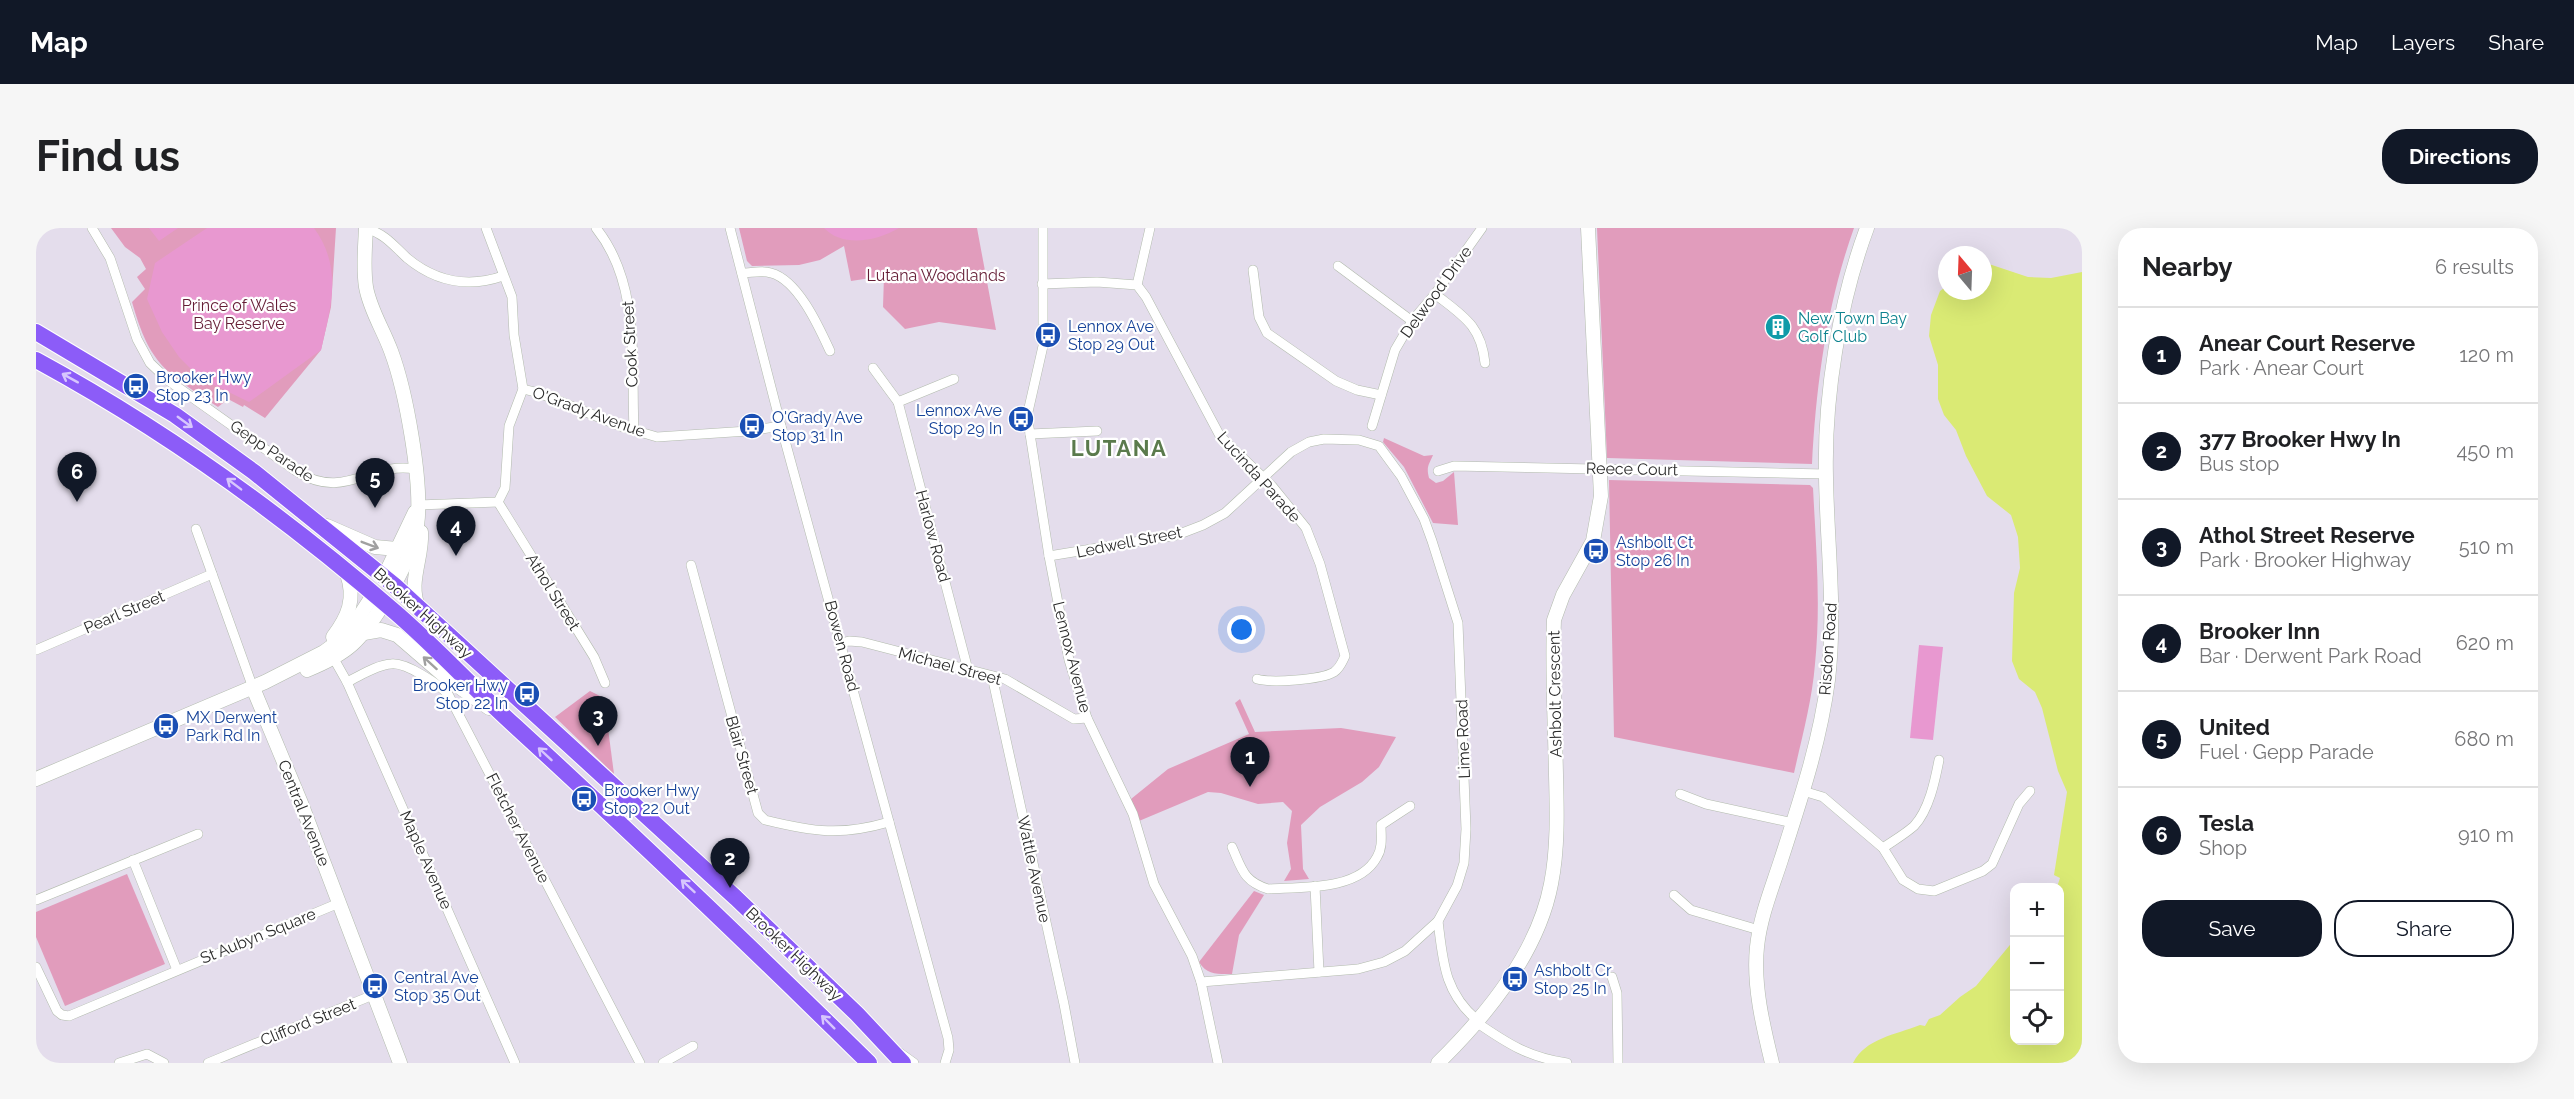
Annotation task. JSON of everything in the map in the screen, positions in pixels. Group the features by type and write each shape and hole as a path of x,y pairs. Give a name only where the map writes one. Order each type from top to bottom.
{"highway":[{"name":"Brooker Highway","path":"36,332 175,415 254,472 389,581 736,898 903,1063"},
{"name":"Brooker Highway","path":"36,360 100,394 191,452 378,599 424,638 728,924 869,1063"},
{"path":"378,599 389,581"}],"street":[{"name":"Gepp Parade","path":"92,228 110,258 143,351 169,381 296,471 314,481 336,483 387,471 415,469"},
{"path":"419,609 414,588 421,549 415,469 402,387 366,288 364,270 366,228 383,234 409,259 429,273 450,282 470,283 503,276"},
{"path":"486,228 512,297 514,335 523,388"},
{"name":"Cook Street","path":"596,228 615,259 627,293 634,431"},
{"name":"Bowen Road","path":"730,228 781,426 948,1038 949,1050 945,1063"},
{"name":"Lennox Avenue","path":"1043,228 1043,346 1028,412 1049,556 1069,660 1087,718 1132,814 1154,884 1192,956 1201,982 1218,1063"},
{"path":"1042,284 1097,282 1137,285 1149,228"},
{"name":"Delwood Drive","path":"1372,426 1395,350 1412,321 1435,294 1482,228"},
{"name":"Ashbolt Crescent","path":"1438,1063 1477,1021 1510,977 1526,951 1542,916 1551,884 1556,822 1554,620 1563,595 1593,542 1601,496 1588,228"},
{"name":"Risdon Road","path":"1772,1063 1756,977 1759,930 1803,791 1823,710 1831,648 1832,602 1826,474 1836,352 1848,292 1867,228"},
{"path":"1338,266 1412,321"},
{"path":"1253,270 1259,317 1267,333 1336,381 1357,390 1381,395"},
{"path":"742,273 772,273 791,285 818,324 831,351"},
{"name":"Lucinda Parade","path":"1137,285 1146,297 1220,436 1290,506 1313,543 1345,656 1335,672 1325,675 1267,682 1257,679"},
{"path":"1435,294 1470,321 1480,337 1485,363"},
{"name":"Harlow Road","path":"873,368 898,402 968,670"},
{"path":"898,402 954,379"},
{"name":"O'Grady Avenue","path":"498,502 505,488 509,426 523,388 634,431 657,437 748,431 781,426"},
{"path":"1030,434 1096,431"},
{"name":"Lime Road","path":"1201,982 1358,969 1384,962 1405,951 1438,921 1457,886 1464,863 1466,829 1458,623 1424,519 1391,460 1379,446 1369,442 1344,439 1309,442 1291,452 1263,477"},
{"name":"Reece Court","path":"1438,471 1454,466 1826,474"},
{"name":"Ledwell Street","path":"1049,556 1177,535 1225,513 1263,477"},
{"path":"418,509 498,502"},
{"name":"Athol Street","path":"498,502 594,657 605,683"},
{"path":"389,581 397,549 418,509"},
{"path":"389,581 412,546 418,509"},
{"path":"312,519 375,547 397,549"},
{"name":"Central Avenue","path":"196,529 212,574 259,685 400,1063"},
{"name":"Blair Street","path":"692,565 758,813 765,820 833,833 849,832 889,822"},
{"name":"Pearl Street","path":"36,650 212,574"},
{"path":"313,658 325,647 348,613 352,593 347,574"},
{"path":"259,685 284,680 334,659 347,651 364,633 378,599"},
{"path":"36,779 259,685 313,658 339,641 378,599"},
{"path":"364,633 381,630 398,635 465,692 511,722"},
{"name":"Michael Street","path":"841,643 862,642 992,676 1017,685 1074,719 1087,718"},
{"name":"Maple Avenue","path":"334,659 347,682 515,1063"},
{"name":"Fletcher Avenue","path":"347,682 387,664 395,664 435,682 448,694 640,1063"},
{"name":"Wattle Avenue","path":"992,676 1075,1063"},
{"path":"1884,848 1910,829 1920,818 1936,780 1939,760"},
{"path":"1803,791 1823,797 1884,848 1906,884 1923,891 1934,891 1983,871 1992,864 2019,804 2030,791"},
{"path":"1680,794 1706,804 1793,823"},
{"path":"1232,847 1246,879 1268,890 1351,880 1366,871 1377,858 1382,844 1381,825 1410,806"},
{"path":"36,900 198,834"},
{"path":"133,860 177,970"},
{"path":"1315,886 1319,972"},
{"path":"1674,895 1691,910 1759,930"},
{"name":"St Aubyn Square","path":"36,967 57,1011 69,1016 339,903"},
{"path":"1438,921 1447,978 1456,997 1477,1021 1502,1041 1527,1054 1567,1063"},
{"path":"1612,977 1617,993 1618,1063"},
{"name":"Clifford Street","path":"208,1063 374,995"},
{"path":"879,1038 914,1063"},
{"path":"663,1063 693,1046"},
{"path":"120,1063 147,1054 164,1063"}],"green space":[{"name":"Prince of Wales Bay Reserve","path":"111,228 336,228 331,307 321,350 265,418 244,405 243,407 228,399 218,407 185,385 153,354 132,302 145,289 137,277 146,269 140,258 125,247"},
{"path":"149,228 178,228 159,241"},
{"name":"Prince of Wales Bay Reserve","path":"207,228 314,228 329,258 332,273 331,303 321,350 249,402 200,378 179,357 162,332 147,299 155,263"},
{"name":"Lutana Woodlands","path":"739,228 977,228 996,330 939,322 905,329 883,307 884,276 851,281 844,246 820,260 799,265 752,266 747,261"},
{"path":"824,228 899,228 871,239 850,240 832,234"},
{"path":"1597,228 1854,228 1837,285 1824,344 1816,404 1812,464 1607,458"},
{"path":"1384,438 1424,456 1433,455 1428,471 1429,478 1436,483 1443,481 1454,472 1458,525 1433,523 1404,467 1383,442"},
{"path":"1609,480 1810,485 1813,488 1817,642 1812,692 1794,773 1614,737"},
{"path":"1919,645 1943,647 1933,740 1910,738"},
{"path":"590,691 604,698 614,774 555,717"},
{"path":"1240,699 1255,732 1341,728 1396,737 1379,767 1362,782 1320,807 1301,825 1303,869 1309,879 1284,881 1291,869 1287,843 1292,811 1283,802 1258,804 1221,793 1208,792 1139,821 1131,799 1168,769 1249,734 1235,703"},
{"path":"127,874 165,964 65,1006 36,937 36,912"},
{"path":"1254,891 1264,895 1239,935 1232,974 1209,972 1199,962"}],"shaded area":[{"path":"1992,265 2028,277 2051,278 2082,272 2082,1063 1853,1063 1865,1048 1873,1043 1920,1025 1925,1026 1929,1019 1940,1015 1976,986 2010,945 2010,1045 2064,1045 2064,883 2058,883 2060,878 2054,875 2067,792 2058,771 2042,708 2035,692 2019,679 2012,661 2014,593 2020,568 2018,537 2011,515 1987,496 1966,456 1956,430 1944,415 1938,399 1938,365 1929,336 1931,315 1938,296 1938,300 1992,300"}],"place":[{"name":"New Town Bay Golf Club","path":"1778,327"},
{"name":"Lennox Ave Stop 29 Out","path":"1048,335"},
{"name":"Brooker Hwy Stop 23 In","path":"136,386"},
{"name":"Lennox Ave Stop 29 In","path":"1021,419"},
{"name":"O'Grady Ave Stop 31 In","path":"752,426"},
{"name":"Tesla","path":"77,502"},
{"name":"United","path":"375,508"},
{"name":"Ashbolt Ct Stop 26 In","path":"1596,551"},
{"name":"Brooker Inn","path":"456,556"},
{"name":"Brooker Hwy Stop 22 In","path":"527,694"},
{"name":"MX Derwent Park Rd In","path":"166,726"},
{"name":"Athol Street Reserve","path":"598,746"},
{"name":"Anear Court Reserve","path":"1250,787"},
{"name":"Brooker Hwy Stop 22 Out","path":"584,799"},
{"name":"377 Brooker Hwy In","path":"730,888"},
{"name":"Ashbolt Cr Stop 25 In","path":"1515,979"},
{"name":"Central Ave Stop 35 Out","path":"375,986"}],"district":[{"name":"LUTANA","path":"1119,448"}]}
